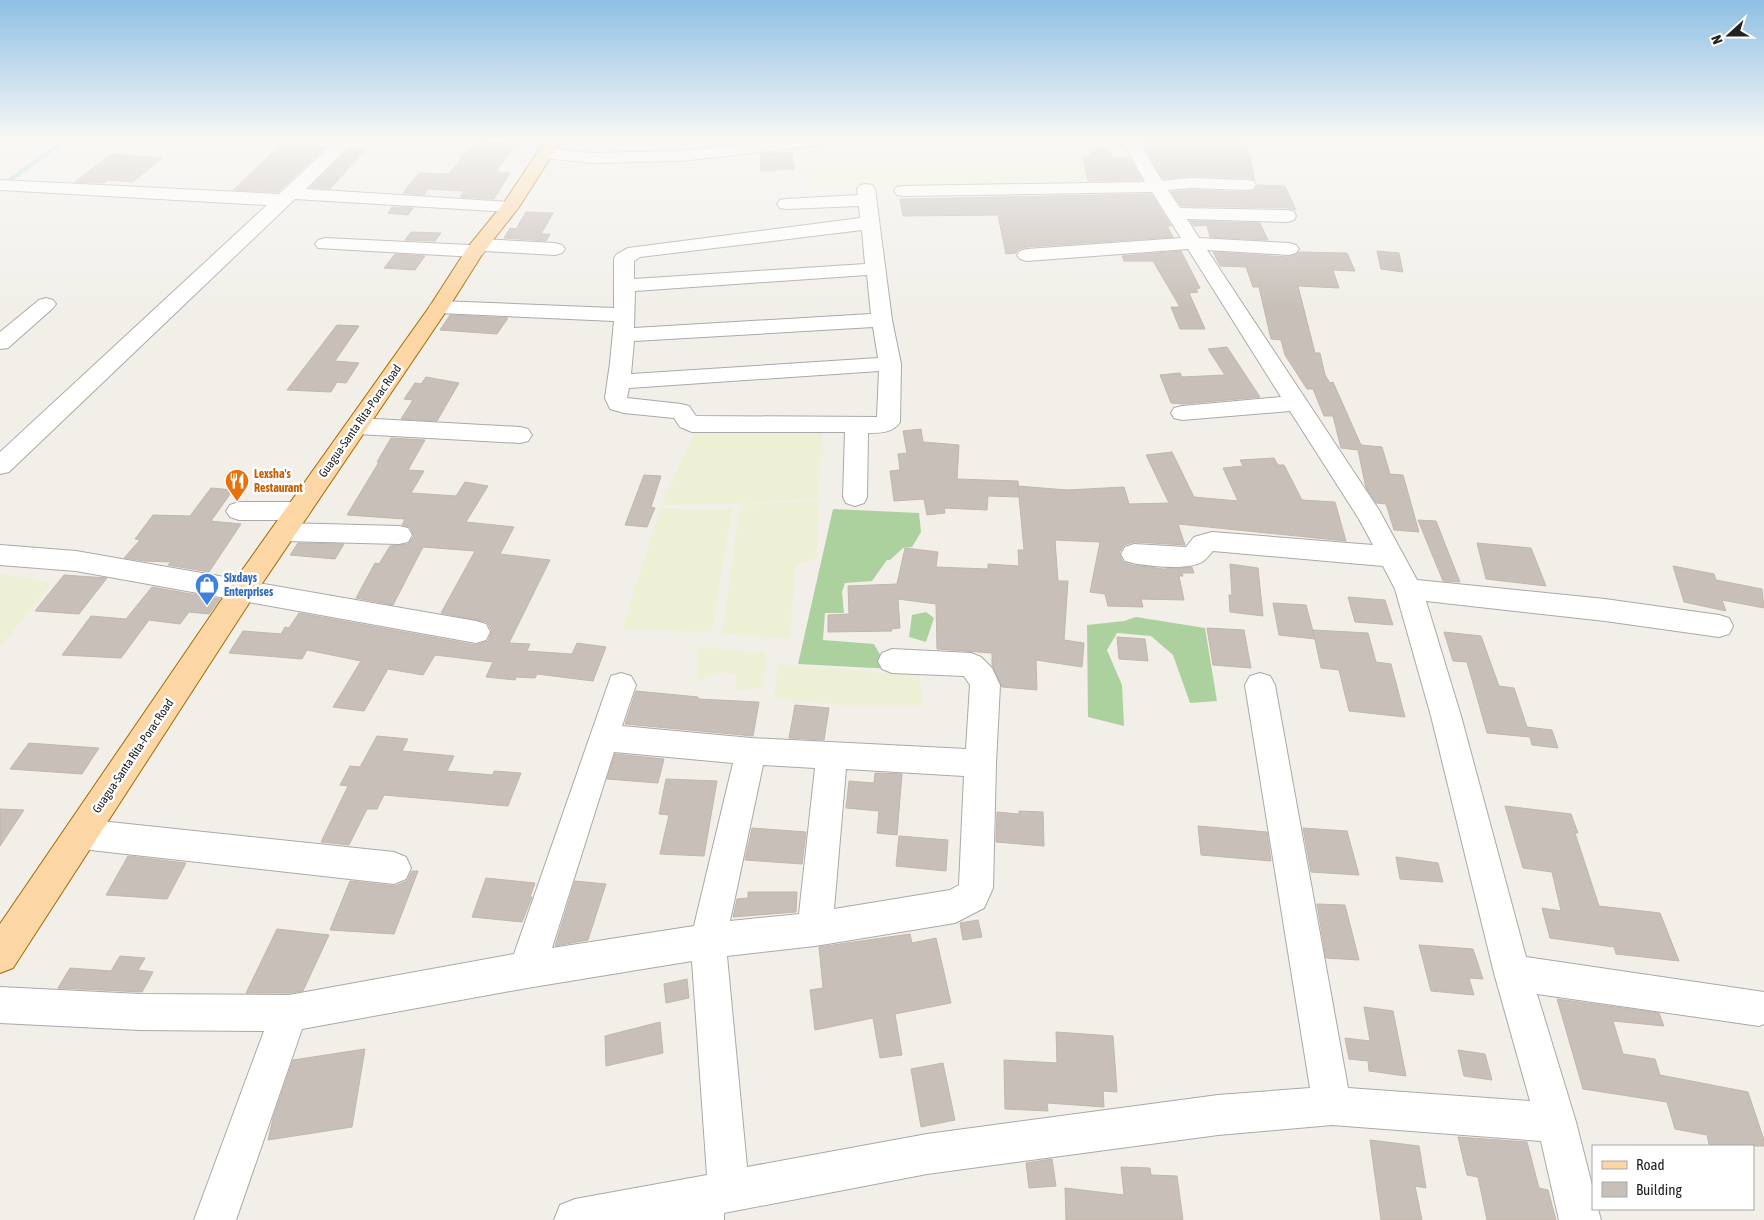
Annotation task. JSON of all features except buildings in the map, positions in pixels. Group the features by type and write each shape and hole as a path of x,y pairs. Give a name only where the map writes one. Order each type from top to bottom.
{"main road":[{"name":"Guagua-Santa Rita-Porac Road","path":"0,955 243,590 439,307 477,248 518,195"}],"street":[{"path":"260,195 510,207"},
{"path":"794,231 784,197 867,195 875,269 890,364 888,422 881,425 692,424 688,422 681,411 618,404 616,398 624,325 624,258 635,252 869,223"},
{"path":"1165,195 1193,243 1370,516 1409,589 1446,716 1512,973 1556,1122 1580,1220"},
{"path":"0,466 287,196"},
{"path":"1174,213 1287,216"},
{"path":"1027,256 1193,243 1289,249"},
{"path":"325,244 555,249"},
{"path":"625,286 875,269"},
{"path":"0,343 46,304"},
{"path":"439,307 624,325 882,320"},
{"path":"619,382 890,364"},
{"path":"1182,413 1297,403"},
{"path":"855,497 857,425"},
{"path":"357,426 520,435"},
{"path":"0,442 24,443"},
{"path":"239,511 291,522 399,535"},
{"path":"1134,554 1184,557 1194,555 1203,544 1212,542 1393,556"},
{"path":"0,555 76,561 476,632"},
{"path":"1409,589 1606,610 1719,626"},
{"path":"0,1005 150,1012 289,1013 527,970 708,941 815,929 955,906 966,902 976,888 980,763 985,685 982,676 971,665 892,661"},
{"path":"527,970 621,685"},
{"path":"1260,685 1332,1106"},
{"path":"604,738 751,751 980,763"},
{"path":"712,1202 708,941 751,751"},
{"path":"815,929 832,756"},
{"path":"81,834 394,868"},
{"path":"1512,973 1759,1008"},
{"path":"215,1220 289,1013"},
{"path":"575,1220 712,1202 926,1154 1208,1116 1332,1106 1556,1122"}],"green space":[{"path":"696,431 822,433 818,498 740,504 661,505"},
{"path":"819,501 817,558 795,565 790,639 722,634 740,505"},
{"path":"660,509 732,509 712,632 622,629"},
{"path":"833,509 919,513 921,532 912,547 903,548 890,560 887,560 872,581 845,583 842,592 844,613 825,613 823,640 874,644 882,658 892,669 798,664"},
{"path":"0,573 52,583 0,647"},
{"path":"926,612 934,618 926,642 909,637 912,615"},
{"path":"1136,617 1205,628 1217,701 1190,703 1173,655 1151,636 1117,633 1107,650 1122,685 1124,726 1088,717 1087,625 1124,621"},
{"path":"697,647 766,653 764,688 736,690 735,674 718,672 698,681"},
{"path":"778,664 901,674 919,673 923,705 838,705 774,699"}],"place":[{"name":"Lexsha's Restaurant","path":"237,502"},
{"name":"Sixdays Enterprises","path":"207,606"}]}
